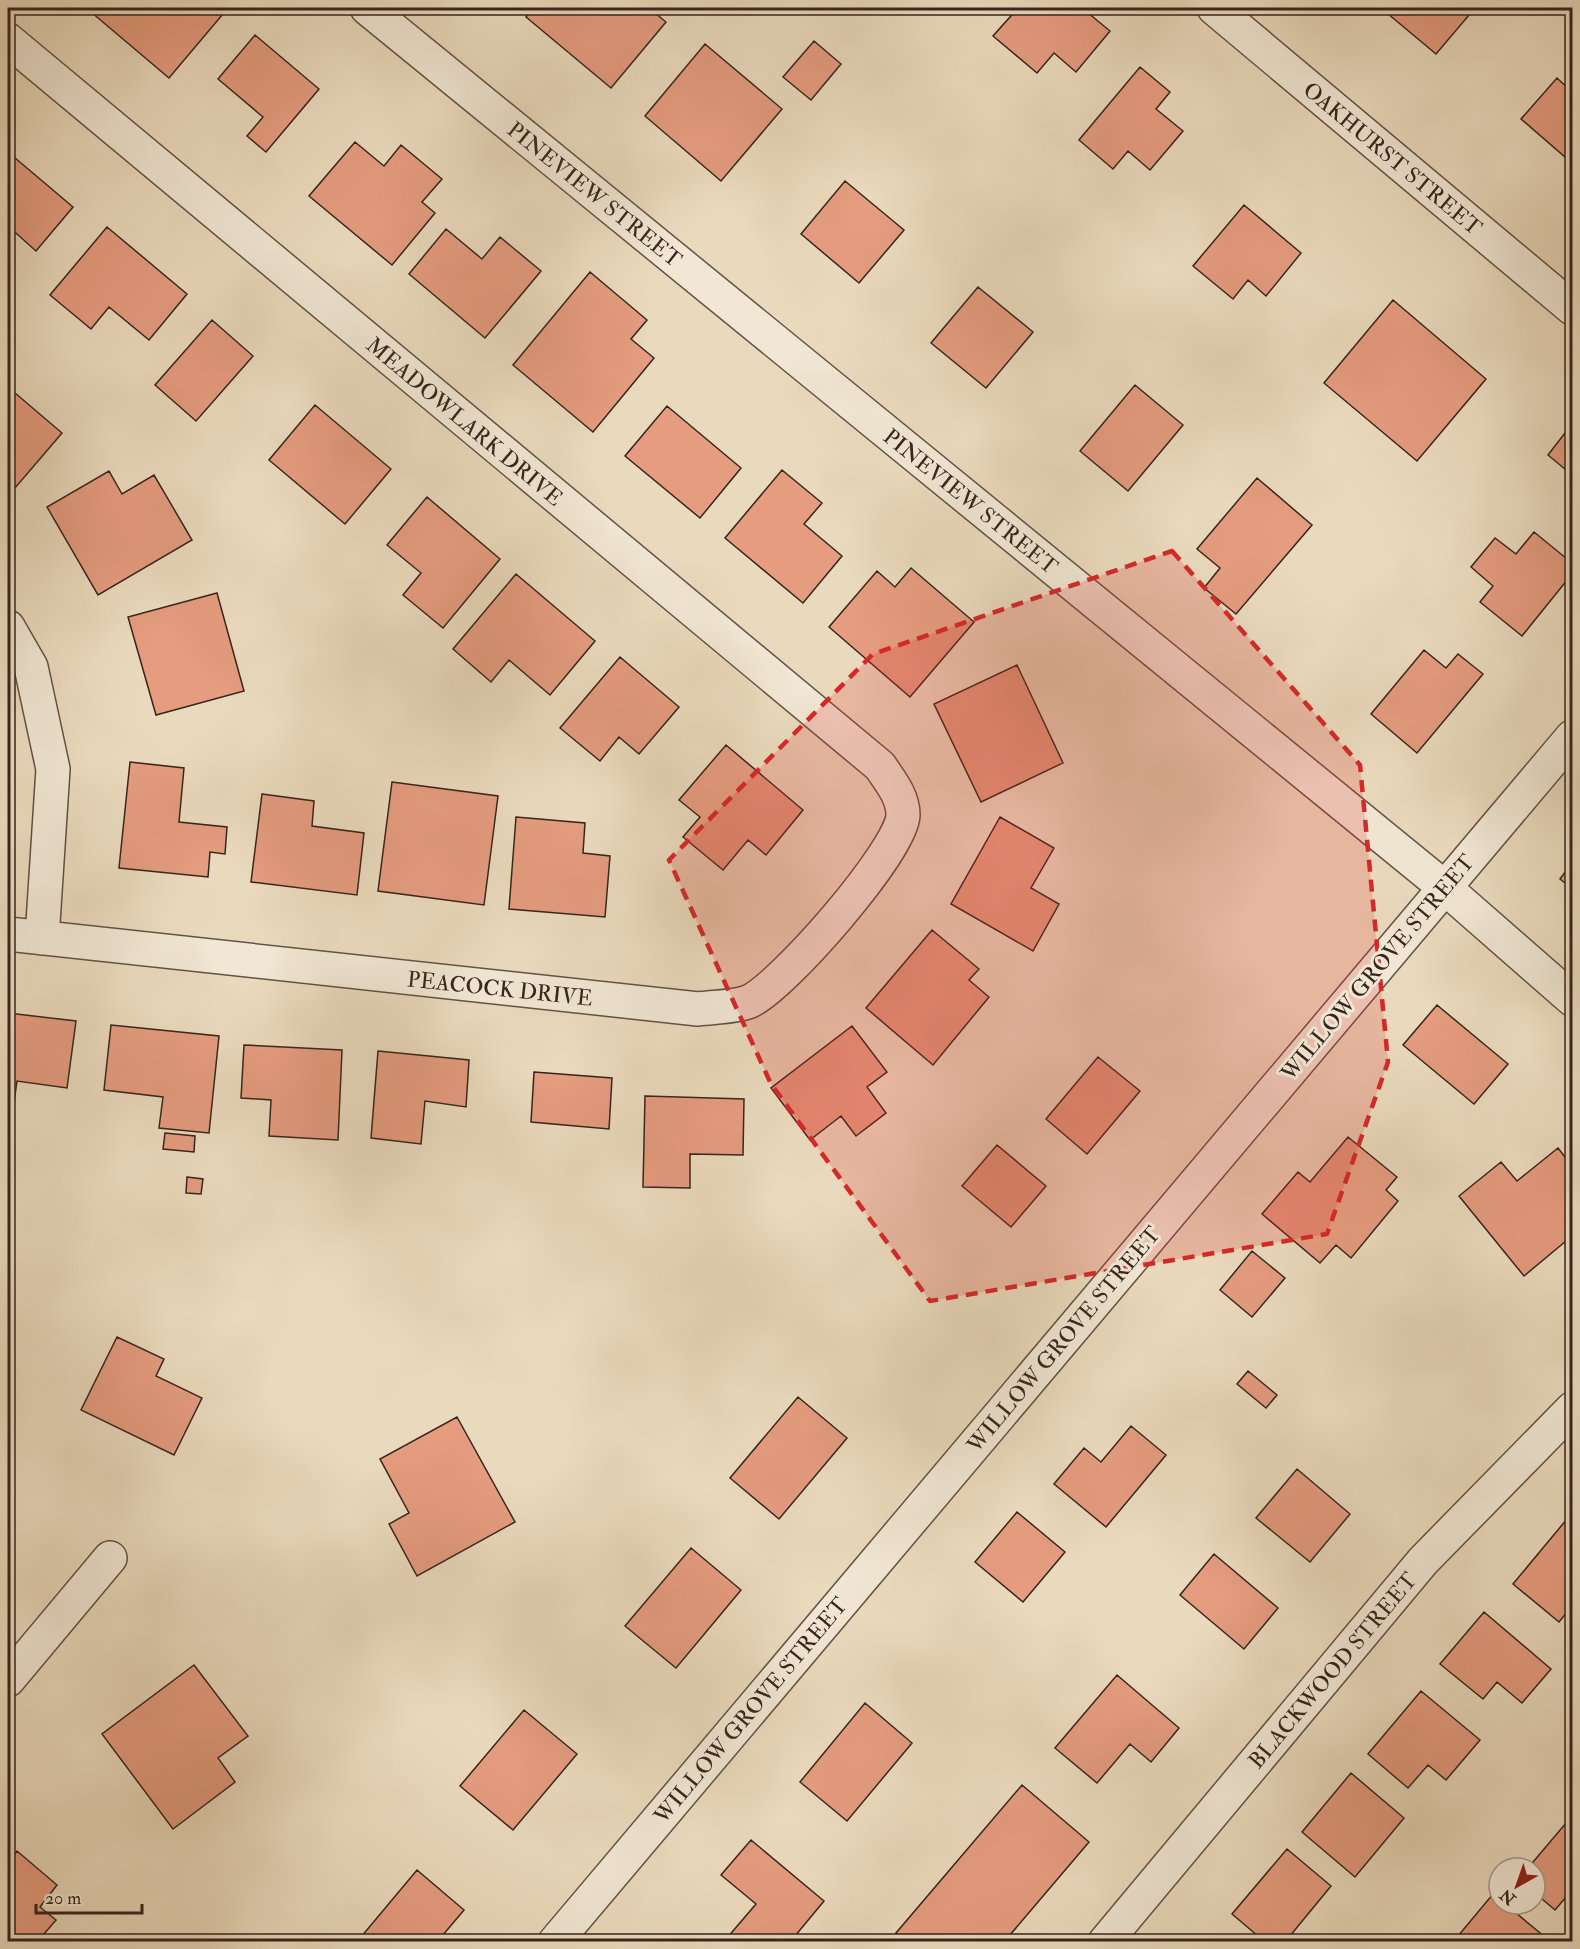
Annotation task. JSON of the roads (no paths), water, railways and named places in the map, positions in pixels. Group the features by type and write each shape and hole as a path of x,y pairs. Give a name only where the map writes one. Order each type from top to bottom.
{"street":[{"name":"PINEVIEW STREET","path":"367,8 1444,887 1572,999"},
{"name":"OAKHURST STREET","path":"1214,8 1572,308"},
{"name":"MEADOWLARK DRIVE","path":"8,40 880,766 898,792 903,816"},
{"path":"8,627 31,667 53,769 42,938"},
{"name":"WILLOW GROVE STREET","path":"555,1941 1572,737"},
{"name":"PEACOCK DRIVE","path":"8,934 698,1009 747,1003 767,991 835,918 893,842 903,816"},
{"name":"BLACKWOOD STREET","path":"1105,1941 1423,1562 1572,1409"},
{"path":"8,1680 110,1558"}]}
